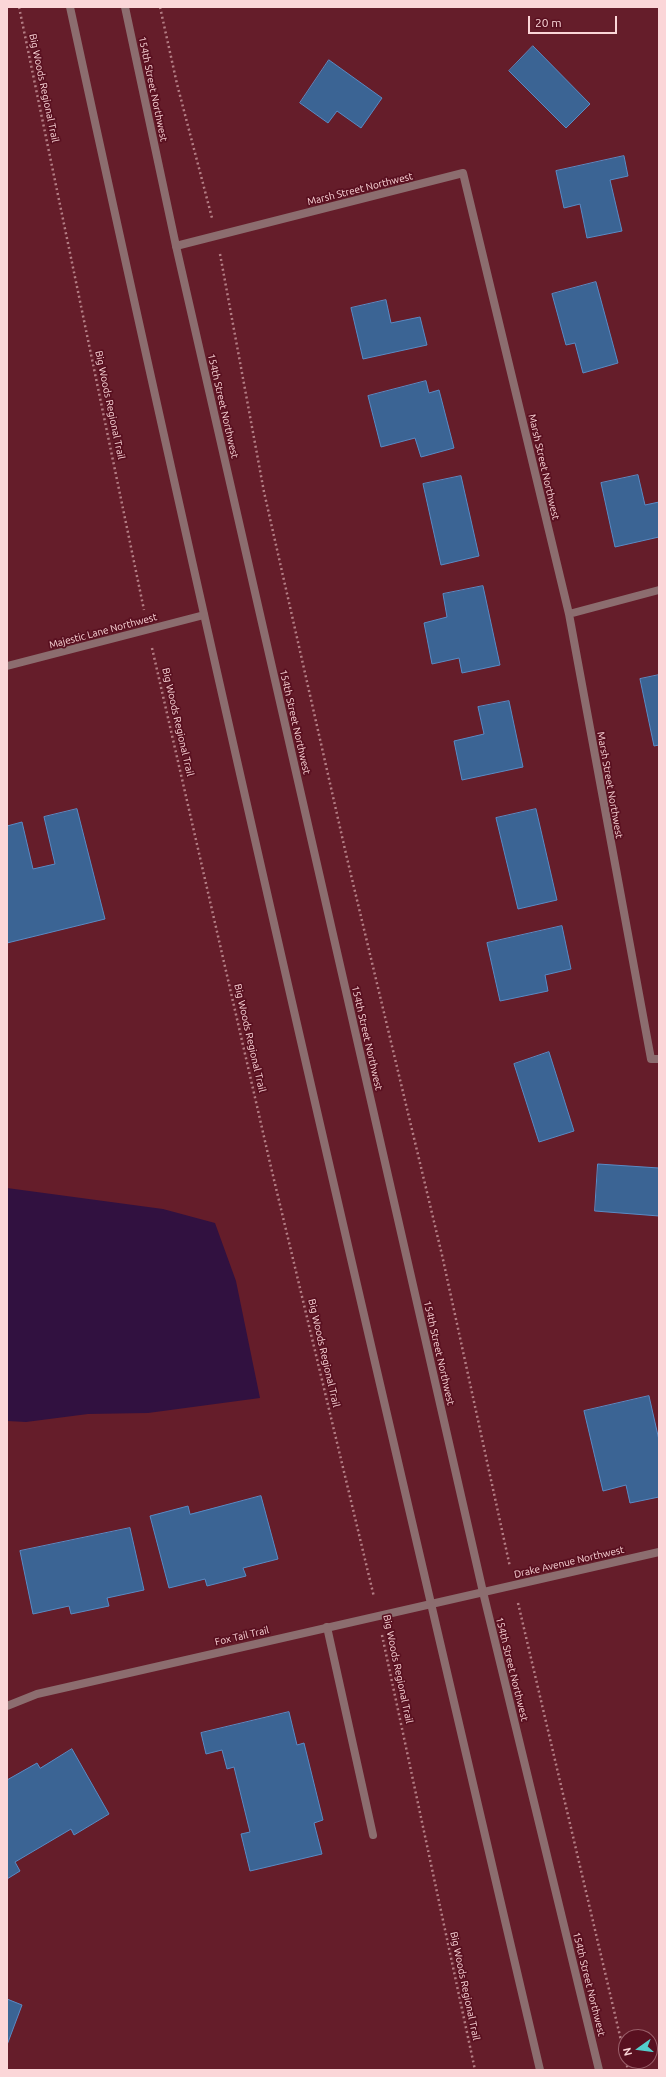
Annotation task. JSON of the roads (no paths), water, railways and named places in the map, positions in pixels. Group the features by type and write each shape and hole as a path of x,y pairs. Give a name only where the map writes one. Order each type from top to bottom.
{"street":[{"path":"70,7 204,615 430,1604 540,2070"},
{"name":"154th Street Northwest","path":"125,7 176,246 483,1592 599,2070"},
{"name":"Marsh Street Northwest","path":"176,246 463,173 569,614 655,1059"},
{"path":"569,614 659,590"},
{"name":"Majestic Lane Northwest","path":"7,666 204,615"},
{"name":"Drake Avenue Northwest","path":"483,1592 659,1552"},
{"name":"Fox Tail Trail","path":"7,1706 37,1694 483,1592"},
{"path":"327,1627 373,1835"}]}
